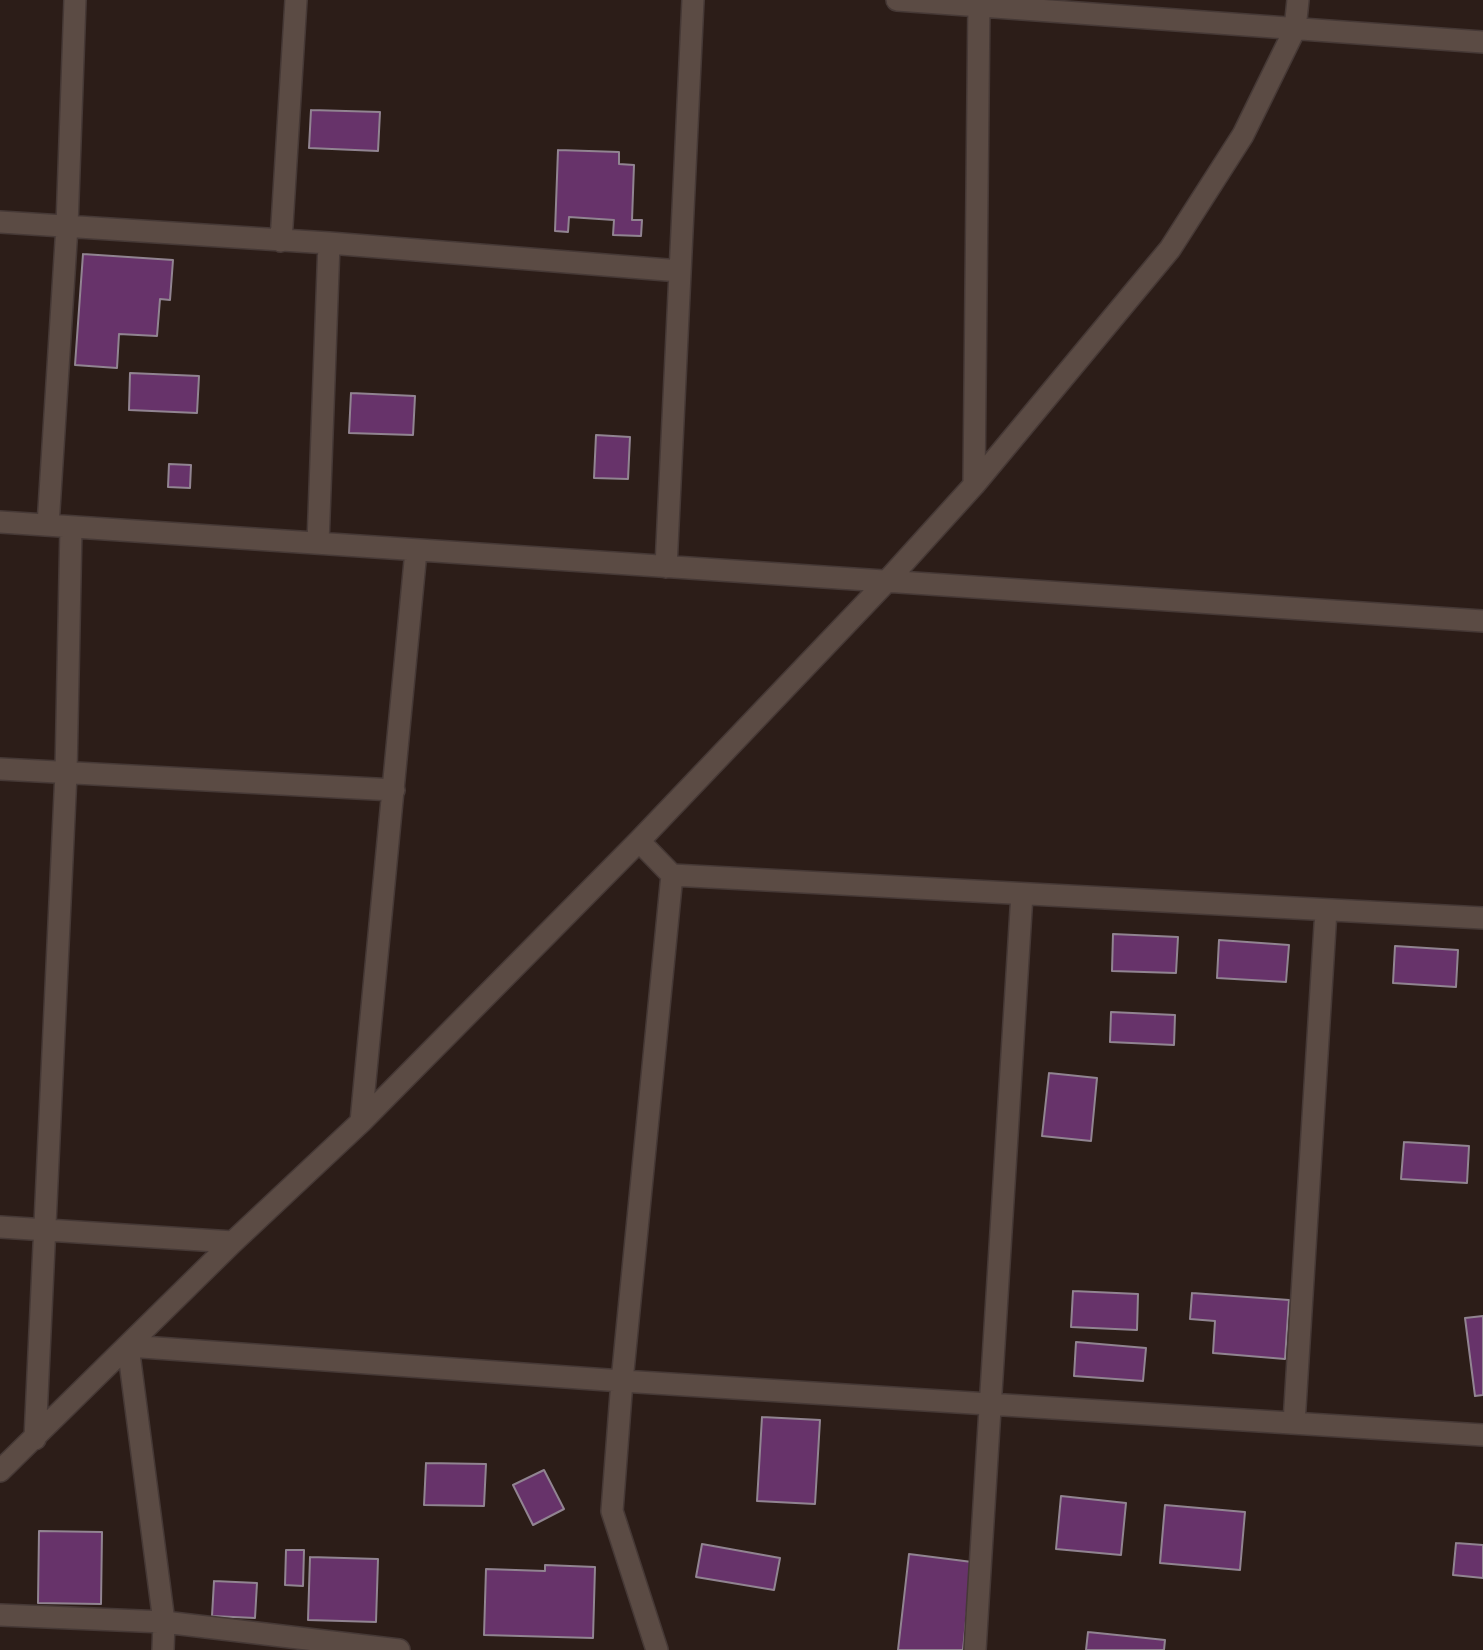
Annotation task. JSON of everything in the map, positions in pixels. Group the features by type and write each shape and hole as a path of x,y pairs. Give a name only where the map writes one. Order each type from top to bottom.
{"street":[{"path":"48,525 67,226 75,0"},
{"path":"281,241 296,0"},
{"path":"666,567 693,0"},
{"path":"897,0 979,2 1483,42"},
{"path":"0,1471 233,1242 361,1122 639,841 887,581 974,485 1170,249 1242,135 1295,29 1298,0"},
{"path":"974,485 979,2"},
{"path":"0,222 330,243 680,271"},
{"path":"318,543 330,243"},
{"path":"0,522 1483,621"},
{"path":"35,1439 66,773 71,527"},
{"path":"361,1122 416,551"},
{"path":"0,769 394,790"},
{"path":"639,841 672,875 1483,918"},
{"path":"657,1650 612,1511 622,1381 672,875"},
{"path":"975,1650 1022,894"},
{"path":"1294,1423 1326,910"},
{"path":"0,1227 233,1242"},
{"path":"128,1346 622,1381 1483,1435"},
{"path":"128,1346 164,1622 163,1650"},
{"path":"0,1615 164,1622 398,1650"}],"building":[{"path":"311,110 380,112 378,151 309,148"},
{"path":"558,150 619,152 619,164 634,165 632,220 642,220 641,236 613,235 614,220 569,217 568,232 555,231"},
{"path":"83,254 173,260 170,300 160,299 157,336 119,334 117,368 75,365"},
{"path":"130,373 199,376 197,413 129,410"},
{"path":"351,393 415,396 413,435 349,433"},
{"path":"596,435 630,437 628,479 594,478"},
{"path":"169,464 191,465 190,488 168,487"},
{"path":"1113,934 1178,937 1176,973 1112,971"},
{"path":"1219,940 1289,945 1286,982 1217,978"},
{"path":"1395,946 1458,950 1456,987 1393,983"},
{"path":"1111,1012 1175,1015 1174,1045 1110,1042"},
{"path":"1049,1073 1097,1078 1091,1141 1042,1136"},
{"path":"1404,1142 1469,1146 1467,1183 1401,1179"},
{"path":"1073,1291 1138,1294 1137,1330 1071,1327"},
{"path":"1192,1293 1289,1300 1285,1359 1213,1353 1215,1321 1190,1319"},
{"path":"1483,1316 1483,1395 1475,1396 1465,1318"},
{"path":"1076,1342 1146,1348 1143,1381 1074,1376"},
{"path":"762,1417 820,1420 815,1504 757,1501"},
{"path":"426,1463 486,1464 484,1506 424,1505"},
{"path":"544,1470 564,1509 533,1525 513,1485"},
{"path":"1061,1496 1126,1503 1121,1555 1056,1549"},
{"path":"1165,1505 1245,1512 1240,1570 1160,1563"},
{"path":"39,1531 102,1532 101,1604 38,1603"},
{"path":"1456,1543 1483,1545 1483,1578 1453,1575"},
{"path":"702,1544 780,1558 774,1590 696,1577"},
{"path":"286,1550 304,1550 303,1586 285,1585"},
{"path":"909,1554 972,1562 963,1650 898,1650"},
{"path":"310,1557 378,1559 376,1622 308,1620"},
{"path":"545,1565 595,1567 593,1638 484,1635 486,1569 545,1571"},
{"path":"214,1581 257,1583 255,1618 212,1616"},
{"path":"1088,1632 1165,1640 1164,1650 1086,1650"}]}
